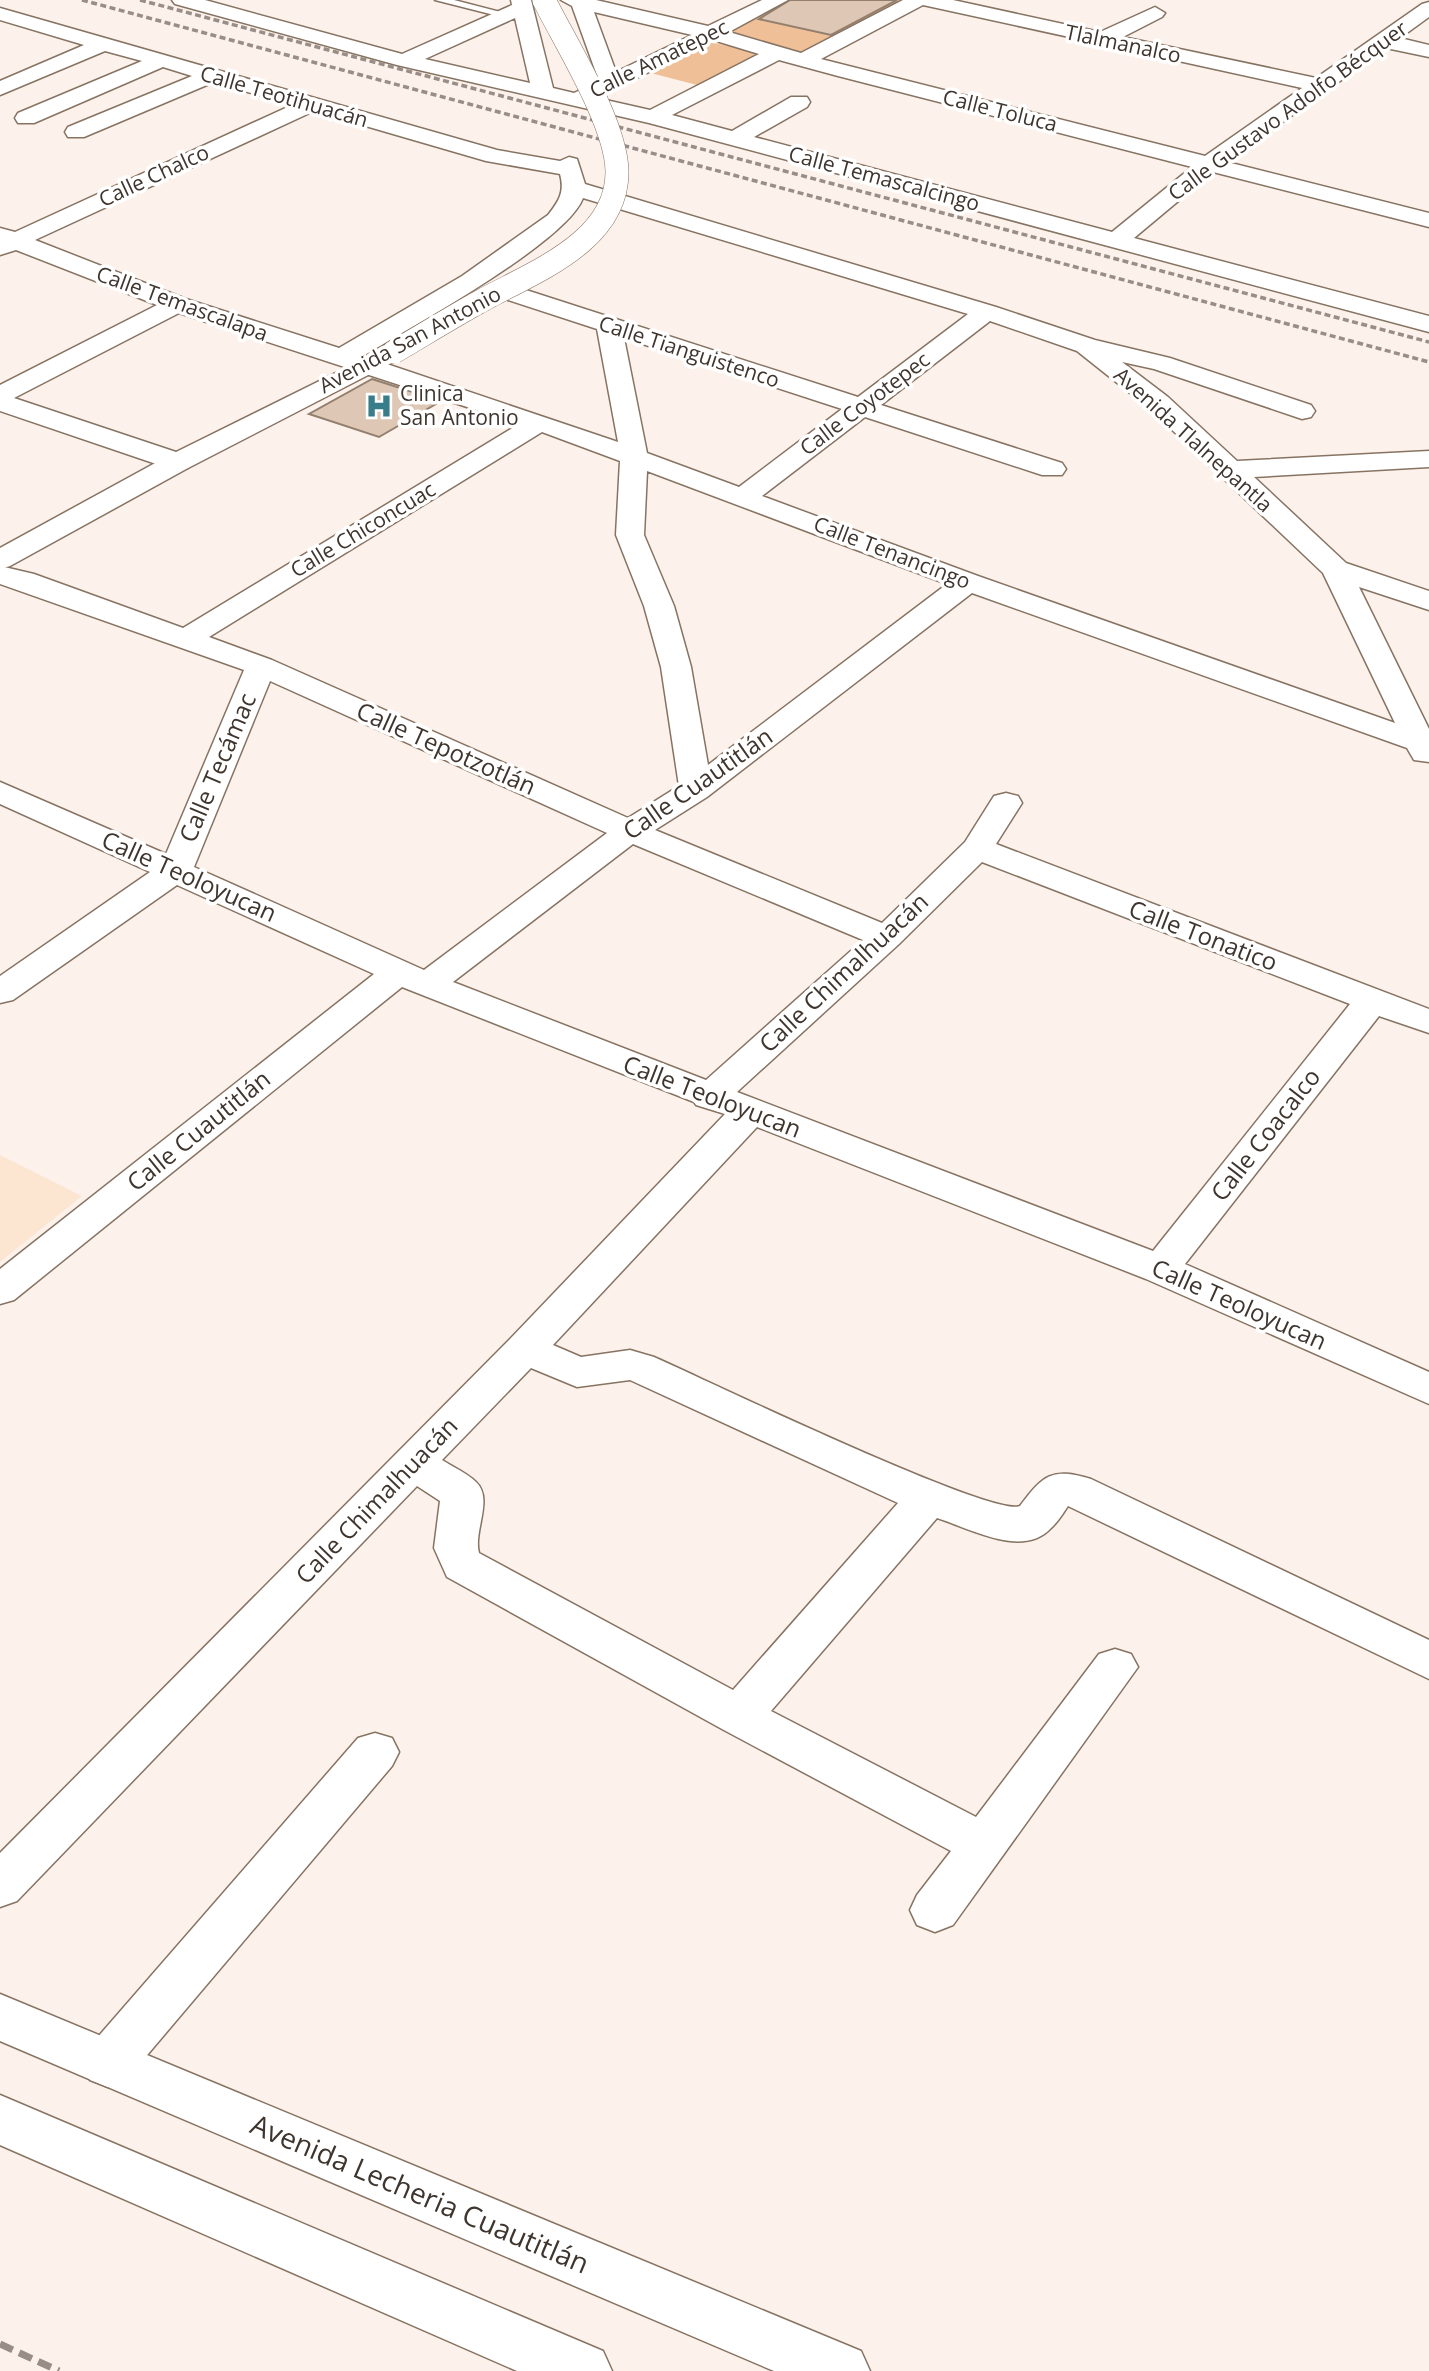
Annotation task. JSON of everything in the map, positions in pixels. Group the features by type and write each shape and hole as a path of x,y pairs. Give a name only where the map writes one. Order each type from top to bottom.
{"street":[{"name":"Calle Temascalcingo","path":"182,0 404,61 653,117 1429,324"},
{"name":"Calle Amatepec","path":"578,99 778,0"},
{"path":"803,60 918,0"},
{"name":"Tlalmanalco","path":"925,0 1322,86"},
{"path":"971,11 992,0"},
{"path":"577,1 610,83"},
{"name":"Calle Toluca","path":"577,1 710,33 776,53 1429,220"},
{"path":"404,61 524,6 543,91"},
{"name":"Avenida San Antonio","path":"353,362 394,352 550,264 588,235 606,214 617,172 611,146 593,98 524,6"},
{"name":"Calle Gustavo Adolfo Bécquer","path":"1115,242 1209,164 1429,8"},
{"path":"1100,40 1155,13"},
{"name":"Calle Teotihuacán","path":"4,18 494,156 571,170 634,203"},
{"path":"1384,41 1429,51"},
{"path":"0,89 103,44"},
{"path":"653,117 776,53"},
{"path":"26,118 160,61"},
{"path":"76,132 210,76"},
{"path":"735,139 799,102"},
{"name":"Calle Chalco","path":"5,241 309,105"},
{"name":"Avenida San Antonio","path":"0,560 353,362 510,255 556,220 569,204 571,170"},
{"path":"1397,212 1419,196"},
{"name":"Avenida Tlalnepantla","path":"634,203 987,312 1086,346 1159,403 1336,569 1424,751"},
{"name":"Calle Temascalapa","path":"5,241 177,304 353,362"},
{"name":"Calle Tianguistenco","path":"517,295 860,409 1052,469"},
{"path":"0,395 177,304"},
{"name":"Calle Coyotepec","path":"743,497 987,312"},
{"path":"609,325 634,456 630,535 659,606 676,667 696,790"},
{"path":"1086,346 1161,363 1302,411"},
{"name":"Calle Tenancingo","path":"353,362 540,422 634,456 1424,751"},
{"path":"0,402 177,462"},
{"name":"Calle Chiconcuac","path":"187,638 540,422"},
{"path":"1228,470 1429,459"},
{"path":"1336,569 1429,601"},
{"name":"Calle Tepotzotlán","path":"0,575 24,580 261,666 630,831 887,937"},
{"name":"Calle Cuautitlán","path":"0,1290 412,979 630,831 696,790 968,582"},
{"name":"Calle Tecámac","path":"176,870 261,666"},
{"name":"Calle Teoloyucan","path":"0,792 412,979 709,1097 1160,1269 1429,1389"},
{"name":"Calle Chimalhuacán","path":"709,1097 887,937 977,848 1006,803"},
{"name":"Calle Tonatico","path":"977,848 1429,1022"},
{"path":"0,992 176,870"},
{"name":"Calle Coacalco","path":"1160,1269 1372,1001"},
{"name":"Calle Chimalhuacán","path":"0,1886 525,1349 749,1112"},
{"path":"525,1349 577,1372 630,1365 639,1367 928,1498 1007,1524 1023,1526 1035,1518 1053,1494 1063,1488 1076,1491 1429,1661"},
{"path":"414,1463 462,1494 453,1544 463,1565 738,1716 983,1844"},
{"path":"738,1716 928,1498"},
{"path":"935,1910 1115,1667"},
{"path":"108,2063 375,1752"},
{"name":"Avenida Lecheria Cuautitlán","path":"0,2017 841,2371"},
{"path":"0,2119 583,2371"}],"lane":[{"path":"440,0 524,6"}],"shaded area":[{"path":"780,0 909,0 799,59 717,32"},
{"path":"700,40 752,51 756,59 705,87 639,70"},
{"path":"0,1155 82,1196 0,1262"}],"building":[{"path":"790,0 897,0 831,35 759,19"},
{"name":"Clinica San Antonio","path":"372,379 441,401 379,437 309,414"}],"railway":[{"path":"82,0 1429,362"},
{"path":"140,0 1429,342"},
{"path":"0,2344 59,2371"}],"place":[{"name":"Clinica San Antonio","path":"379,406"}]}
